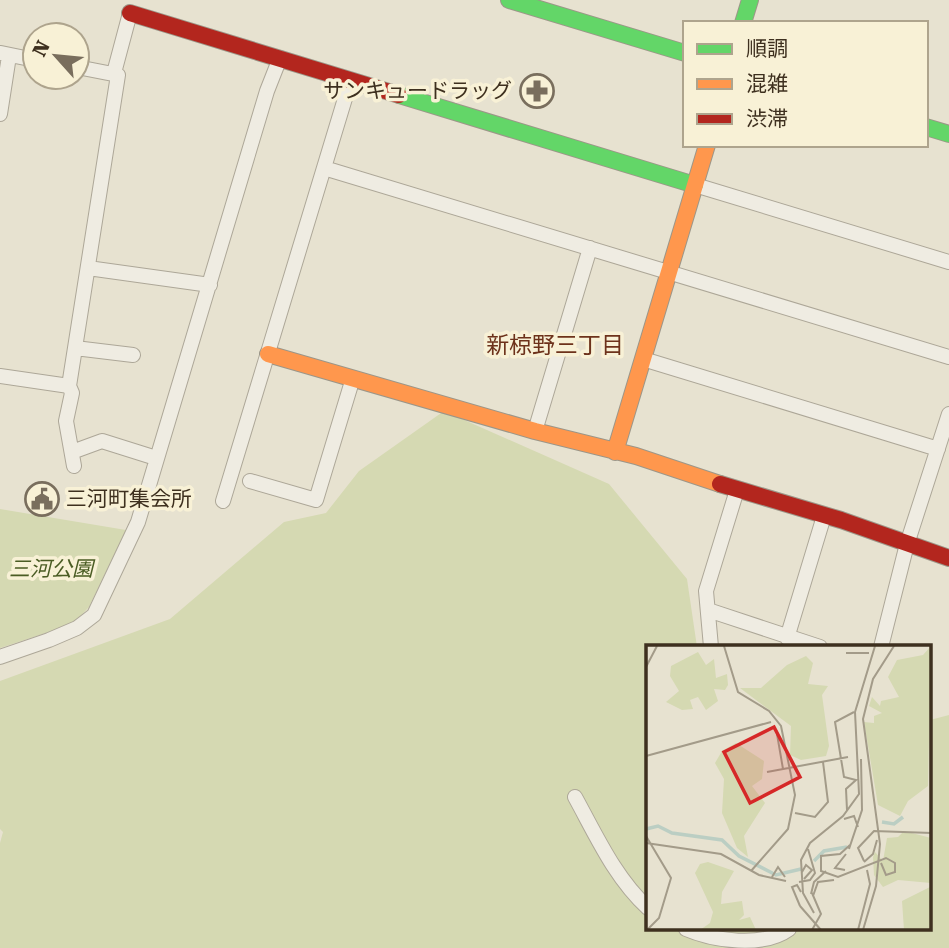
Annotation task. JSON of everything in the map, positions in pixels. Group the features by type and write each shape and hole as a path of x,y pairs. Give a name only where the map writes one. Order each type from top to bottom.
{"street":[{"path":"509,0 683,52"},
{"path":"744,21 750,0"},
{"path":"114,73 130,13 949,262"},
{"path":"0,114 5,54"},
{"path":"0,657 77,628 94,615 138,522 267,91 280,58"},
{"path":"91,69 118,75 69,386 72,393 66,421 73,459 102,441 156,458"},
{"path":"223,501 350,82"},
{"path":"928,128 949,134"},
{"path":"615,452 705,147"},
{"path":"324,168 949,357"},
{"path":"535,431 590,248"},
{"path":"89,268 210,285"},
{"path":"75,348 133,355"},
{"path":"268,354 615,452 891,537 949,558"},
{"path":"643,359 938,449"},
{"path":"0,376 69,386"},
{"path":"250,481 316,500 353,378"},
{"path":"882,645 907,544 949,414"},
{"path":"711,645 706,591 737,491"},
{"path":"784,640 824,516"},
{"path":"708,610 784,640 810,645"},
{"path":"575,797 614,866 635,896 646,906"},
{"path":"688,930 720,939 735,940 765,939 788,930"}],"green space":[{"path":"444,411 609,484 687,579 697,645 646,645 646,930 932,930 932,719 949,715 949,948 0,948 0,843 3,832 0,829 0,681 170,619 284,522 326,513 359,471"},
{"name":"三河公園","path":"0,509 126,530 89,607 73,624 0,648"}],"traffic: fast":[{"path":"509,0 683,52"},
{"path":"744,21 750,0"},
{"path":"399,95 695,185"},
{"path":"928,128 949,134"}],"traffic: slow":[{"path":"615,452 706,147"},
{"path":"268,354 535,431 636,456 720,484"}],"traffic: jam":[{"path":"130,13 399,95"},
{"path":"720,484 841,520 949,558"}],"place":[{"name":"サンキュードラッグ","path":"537,91"},
{"name":"三河町集会所","path":"42,499"}],"district":[{"name":"新椋野三丁目","path":"555,345"}]}
